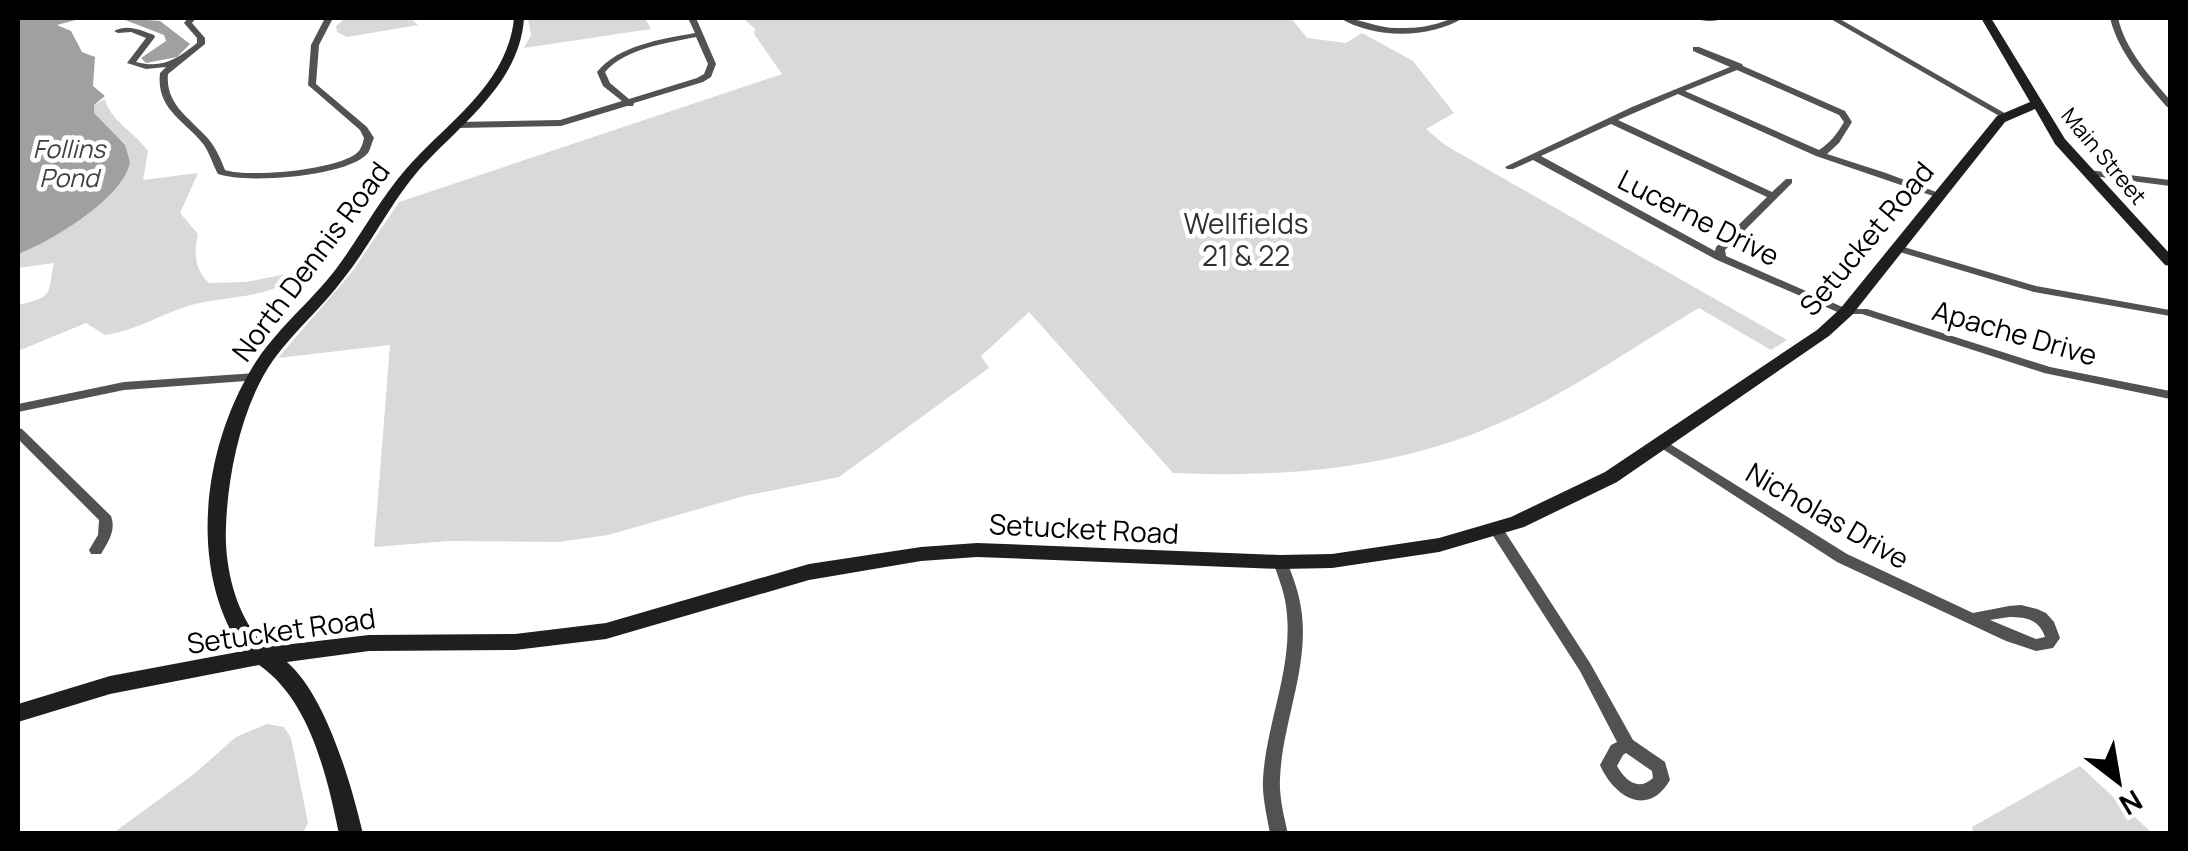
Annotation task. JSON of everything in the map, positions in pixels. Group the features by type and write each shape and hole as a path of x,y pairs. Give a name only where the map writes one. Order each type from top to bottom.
{"main road":[{"name":"North Dennis Road","path":"351,834 342,789 315,724 289,678 248,642 237,620 216,542 231,450 256,378 283,340 340,275 404,179 486,94 513,51 519,35 519,18"},
{"name":"Main Street","path":"1986,18 2052,128 2170,262"},
{"name":"Setucket Road","path":"18,713 110,685 261,656 369,643 569,638 640,623 809,572 948,551 1280,562 1398,553 1494,528 1584,492 1801,351 1846,312 2004,116 2036,104"},
{"path":"2004,116 2052,128"}],"street":[{"path":"192,18 188,23 201,38 201,44 163,78 169,104 208,144 218,168 229,178 250,179 345,162 363,153 369,138 364,129 312,84 315,44 329,18"},
{"path":"456,125 549,125 630,104 708,75 712,64 692,18"},
{"path":"1344,18 1395,30 1438,26 1459,18"},
{"path":"1700,18 1719,18"},
{"path":"1832,18 2004,116"},
{"path":"2114,18 2122,40 2143,74 2170,105"},
{"path":"118,31 132,30 151,37 131,64 176,64"},
{"path":"630,104 606,84 604,66 622,55 697,34"},
{"path":"1696,49 1820,101 1846,118 1846,126 1829,149 1819,154"},
{"path":"1510,167 1738,66"},
{"path":"1677,92 1819,154 1939,195"},
{"path":"1612,121 1774,197"},
{"name":"Lucerne Drive","path":"1536,157 1722,258 1846,312"},
{"path":"2088,173 2170,183"},
{"path":"1722,258 1720,248 1789,181"},
{"path":"1896,248 2034,290 2170,314"},
{"name":"Apache Drive","path":"1846,312 1863,311 2048,370 2170,396"},
{"path":"18,408 124,386 228,376 256,378"},
{"path":"18,432 106,519 106,536 96,550"},
{"name":"Nicholas Drive","path":"1662,444 1842,558 1974,618 2036,645 2048,644 2053,638 2044,620 2018,609 1974,618"},
{"path":"1494,528 1584,668 1627,745"},
{"path":"1280,562 1294,598 1298,639 1272,776 1280,834"}],"green space":[{"path":"346,18 410,18 418,25 347,37 337,32 336,26"},
{"path":"528,18 645,18 651,29 524,48 531,35"},
{"name":"Wellfields 21 & 22","path":"743,18 1291,18 1307,38 1346,43 1362,33 1413,61 1454,113 1426,129 1445,145 1787,340 1771,350 1699,308 1539,404 1433,448 1305,471 1173,473 1029,312 981,356 989,368 839,477 744,496 608,535 558,542 449,541 374,547 390,345 278,358 352,272 399,202 782,74 754,34 755,29"},
{"path":"105,99 117,119 148,151 143,180 198,173 180,213 198,234 196,260 209,283 246,282 296,272 295,277 271,290 188,306 116,333 105,335 86,323 18,351 18,305 47,293 54,263 18,268 18,254 82,218 115,140 94,113 94,105"},
{"path":"267,724 284,727 291,738 308,823 303,833 113,833 194,774 236,737"},
{"path":"2080,766 2152,833 1973,833 1972,827"}],"water":[{"name":"Follins Pond","path":"18,18 83,18 57,25 71,31 82,52 95,57 93,86 105,96 94,105 94,113 125,145 130,162 125,176 100,204 48,240 18,254"},
{"name":"Follins Pond","path":"120,18 160,21 190,44 177,57 146,63 141,58 166,41 164,35"}]}
